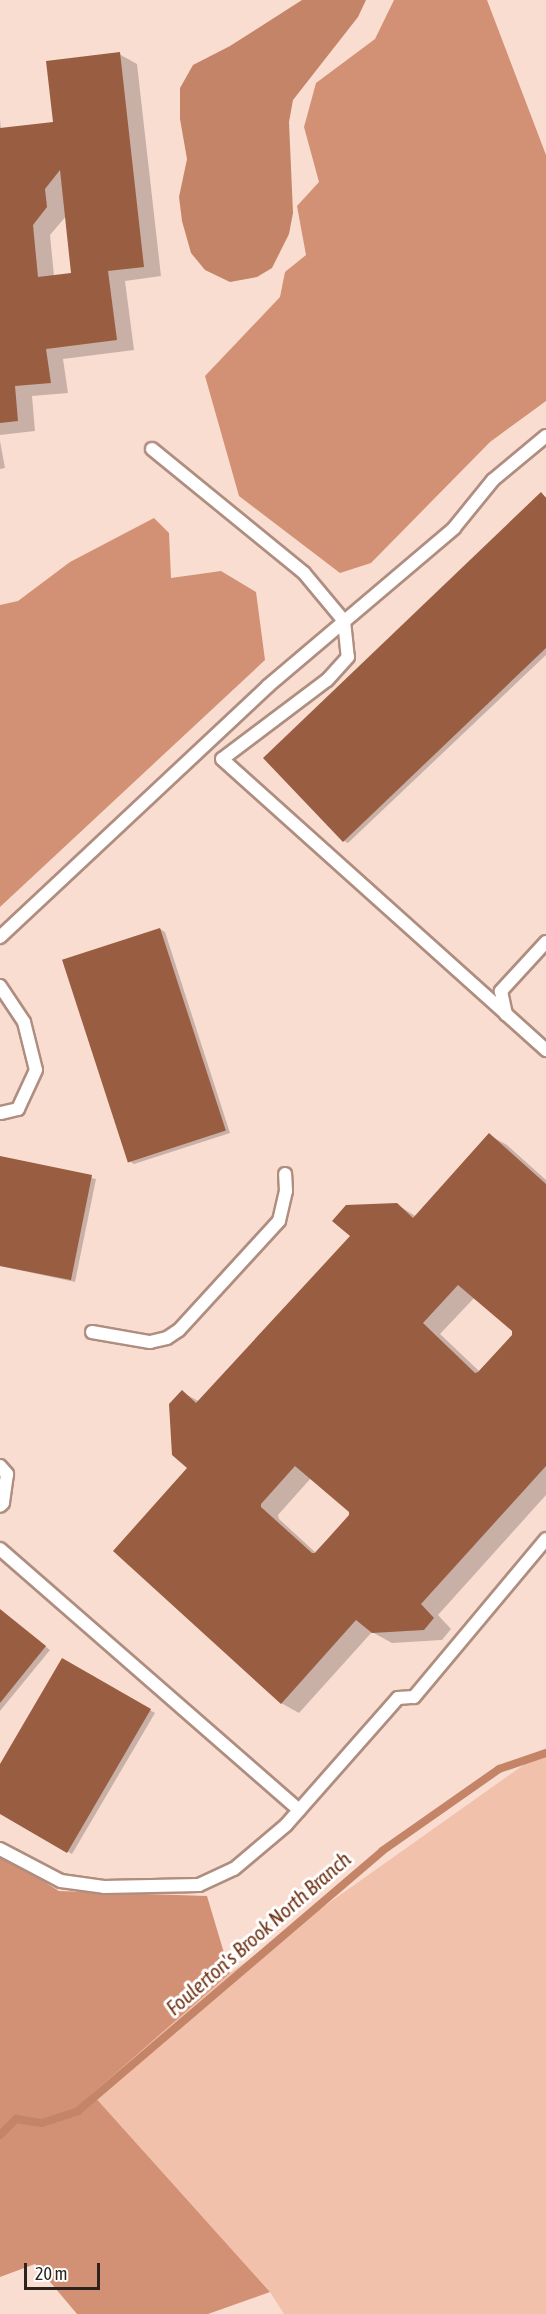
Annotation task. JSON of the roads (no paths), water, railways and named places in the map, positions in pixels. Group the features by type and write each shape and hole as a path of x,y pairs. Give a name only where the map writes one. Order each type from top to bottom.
{"lane":[{"path":"0,937 268,686 454,528 493,480 546,436"},
{"path":"152,449 304,573 344,621 348,657 327,680 222,759 546,1050"},
{"path":"506,1014 501,991 546,942"},
{"path":"0,986 24,1023 36,1070 18,1109 0,1113"},
{"path":"92,1332 150,1342 167,1338 179,1330 279,1221 286,1191 285,1174"},
{"path":"0,1466 7,1474 3,1503 0,1506"},
{"path":"0,1849 61,1881 104,1887 199,1885 234,1869 286,1825 398,1698 414,1697 546,1539"},
{"path":"0,1549 299,1810"}],"waterway":[{"name":"Foulerton's Brook North Branch","path":"0,2135 16,2119 42,2123 78,2111 382,1851 499,1769 546,1753"}]}
